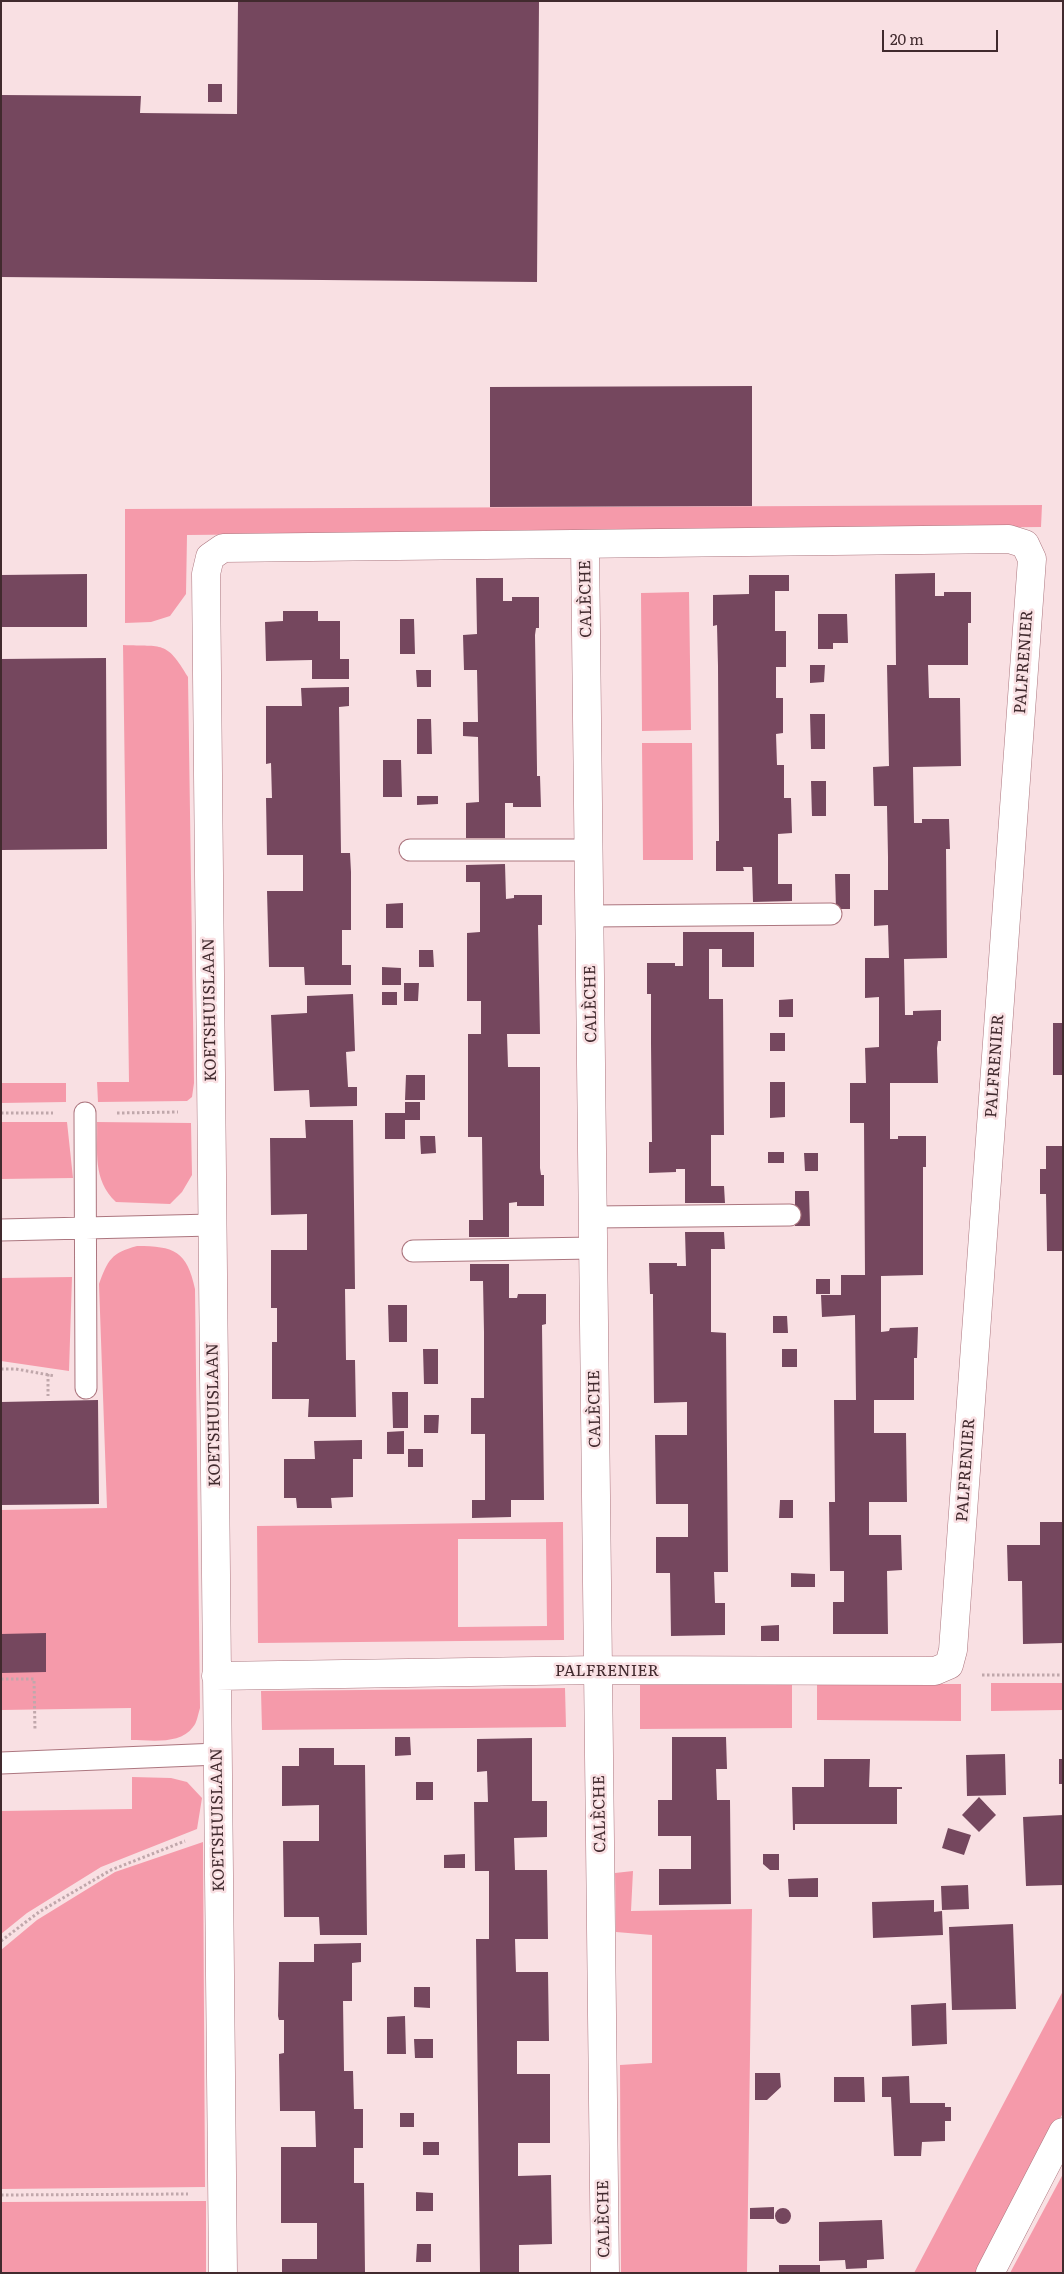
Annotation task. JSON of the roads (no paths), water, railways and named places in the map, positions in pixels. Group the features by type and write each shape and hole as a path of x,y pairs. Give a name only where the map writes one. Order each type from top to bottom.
{"street":[{"name":"PALFRENIER","path":"216,1676 598,1670 935,1672 949,1665 954,1640 1032,559 1025,544 1009,539 585,545"},
{"name":"KOETSHUISLAAN","path":"223,2273 206,574 210,557 223,548 585,545"},
{"name":"CALÈCHE","path":"585,545 605,2273"},
{"path":"990,2273 1063,2132"}],"lane":[{"path":"410,850 589,850"},
{"path":"590,916 831,914"},
{"path":"85,1113 87,1229 86,1388"},
{"path":"593,1217 790,1215"},
{"path":"1,1230 212,1225"},
{"path":"413,1251 593,1248"},
{"path":"1,1763 218,1754"}]}
